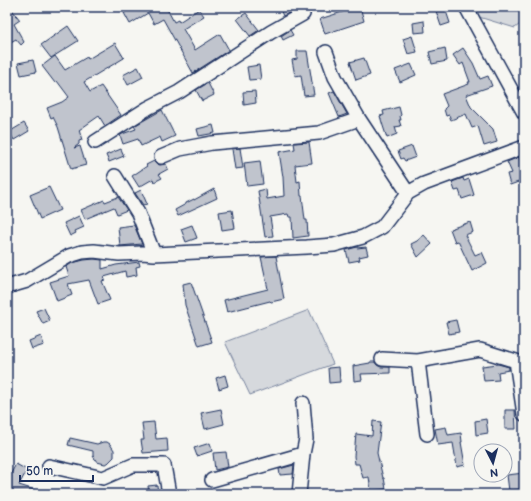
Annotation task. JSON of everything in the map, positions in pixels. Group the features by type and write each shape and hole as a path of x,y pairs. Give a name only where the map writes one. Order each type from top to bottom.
{"street":[{"path":"94,142 148,108 179,92 271,32 303,14 300,7"},
{"path":"466,7 524,113"},
{"path":"326,52 335,77 359,119 408,193"},
{"path":"161,156 180,149 212,143 319,133 359,119"},
{"path":"7,286 27,281 68,256 82,252 94,251 119,254 154,254 307,247 334,244 363,237 382,227 408,193 424,184 524,147"},
{"path":"115,176 138,213 154,254"},
{"path":"382,359 418,361 480,350 516,361 522,391 524,414"},
{"path":"418,361 427,434"},
{"path":"299,494 302,454 306,439 303,403"},
{"path":"212,480 302,454"},
{"path":"49,466 103,478 133,465 164,464 169,494"}],"shaded area":[{"path":"476,7 524,7 524,21 515,28 479,17"},
{"path":"309,310 333,364 250,395 225,342"}],"building":[{"path":"134,7 166,7 174,22 178,20 179,22 199,9 204,16 183,29 195,50 220,34 229,50 193,73 163,19 154,24 148,13 130,24 124,13"},
{"path":"279,7 292,7 293,11 283,16"},
{"path":"360,7 364,21 325,34 320,19"},
{"path":"445,8 450,23 441,26 436,11"},
{"path":"7,11 9,14 13,11 20,20 14,24 24,42 21,45 16,39 7,44 7,35 11,33 8,29 7,30"},
{"path":"246,13 259,30 250,36 237,19"},
{"path":"424,21 425,32 414,33 413,23"},
{"path":"68,26 78,41 51,58 41,45"},
{"path":"290,30 293,35 283,40 281,36"},
{"path":"412,36 417,52 408,54 403,39"},
{"path":"115,43 124,58 84,82 90,92 101,86 121,115 105,126 99,116 79,130 82,140 79,141 79,144 74,148 80,146 86,165 71,169 58,127 53,117 51,118 47,108 62,102 69,97 57,81 55,83 42,66 55,56 65,70 87,57 88,59"},
{"path":"445,48 447,61 432,64 429,52"},
{"path":"463,48 473,63 480,79 488,76 492,86 466,95 471,107 493,129 497,142 484,146 478,126 472,128 466,114 451,120 449,115 446,116 444,109 447,106 442,94 469,84 468,82 470,82 463,63 460,65 453,55"},
{"path":"297,51 307,51 314,95 304,96 301,75 295,76 292,60 297,59"},
{"path":"364,58 370,75 356,80 350,62"},
{"path":"33,60 36,72 21,75 18,63"},
{"path":"411,64 416,75 400,82 395,70"},
{"path":"259,65 261,79 249,80 247,67"},
{"path":"138,67 143,77 128,85 123,75"},
{"path":"208,83 214,95 202,101 196,90"},
{"path":"255,91 256,103 244,105 243,92"},
{"path":"334,91 347,114 339,117 329,93"},
{"path":"399,107 401,120 399,120 401,126 395,127 397,134 387,138 380,116 384,115 383,111"},
{"path":"162,110 175,136 162,142 160,137 141,146 138,139 123,144 120,135 136,129 134,126"},
{"path":"24,123 29,131 14,140 9,132"},
{"path":"213,125 215,133 199,136 197,129"},
{"path":"309,142 312,163 295,165 297,182 300,181 305,220 307,220 308,236 293,238 292,217 289,217 288,214 270,217 273,236 265,237 258,191 266,189 267,199 284,196 279,152 295,149 294,143"},
{"path":"412,146 416,157 405,161 403,158 401,159 398,151"},
{"path":"240,148 243,168 235,169 232,149"},
{"path":"121,149 124,156 109,162 106,155"},
{"path":"519,157 524,170 524,180 510,185 507,174 512,173 507,162"},
{"path":"154,161 160,165 166,164 168,169 159,174 162,178 154,182 153,179 139,187 132,176 147,166 146,165"},
{"path":"260,161 263,184 247,186 244,163"},
{"path":"463,178 464,181 469,179 474,195 462,199 459,190 455,191 452,182"},
{"path":"49,187 60,210 40,219 30,195"},
{"path":"214,189 217,198 178,216 175,210"},
{"path":"141,190 147,204 143,205 135,193"},
{"path":"118,197 127,210 117,214 114,207 85,219 81,210 104,200 105,202"},
{"path":"232,210 235,228 222,230 219,212"},
{"path":"79,216 84,227 75,231 76,233 70,236 64,223"},
{"path":"470,222 473,232 465,235 475,255 482,252 487,263 472,271 458,241 455,242 450,229"},
{"path":"134,225 142,244 120,246 118,227"},
{"path":"192,225 197,238 186,242 181,229"},
{"path":"424,235 432,244 418,257 411,244"},
{"path":"357,247 366,247 368,255 359,257 360,260 349,262 346,250"},
{"path":"276,256 284,299 227,312 224,300 268,289 261,257"},
{"path":"94,259 102,260 102,269 116,265 139,262 140,266 136,267 137,275 126,277 125,271 104,277 105,280 102,281 110,300 98,304 89,280 68,284 72,295 57,301 50,282 69,276 66,267 72,263"},
{"path":"191,282 212,342 199,346 185,305 183,284"},
{"path":"44,308 50,321 43,324 36,311"},
{"path":"456,320 459,332 449,334 446,322"},
{"path":"41,336 44,345 32,349 29,341"},
{"path":"375,362 381,367 390,367 390,373 361,374 362,380 354,381 353,366"},
{"path":"498,364 509,367 509,370 498,372 499,380 484,381 482,366"},
{"path":"339,367 340,382 329,383 328,368"},
{"path":"225,375 228,386 219,389 216,378"},
{"path":"221,409 224,424 205,429 201,413"},
{"path":"505,410 515,410 516,429 505,429"},
{"path":"486,419 488,433 476,435 475,421"},
{"path":"373,421 381,422 377,453 386,489 371,491 369,477 363,478 359,464 355,464 354,456 356,434 372,436"},
{"path":"154,422 156,439 167,438 168,451 143,453 141,440 144,440 142,423"},
{"path":"446,427 448,435 461,433 465,465 457,467 453,443 438,445 435,429"},
{"path":"70,438 97,444 107,442 114,450 114,457 105,464 97,462 93,456 93,451 68,445"},
{"path":"210,443 212,451 197,456 194,448"},
{"path":"226,452 228,467 215,470 213,453"},
{"path":"16,464 27,470 19,485 41,492 41,494 7,494 9,477"},
{"path":"294,465 293,474 280,475 279,469"},
{"path":"524,473 524,489 509,491 508,483 513,483 513,474"},
{"path":"157,485 158,494 149,494 148,486"}]}
